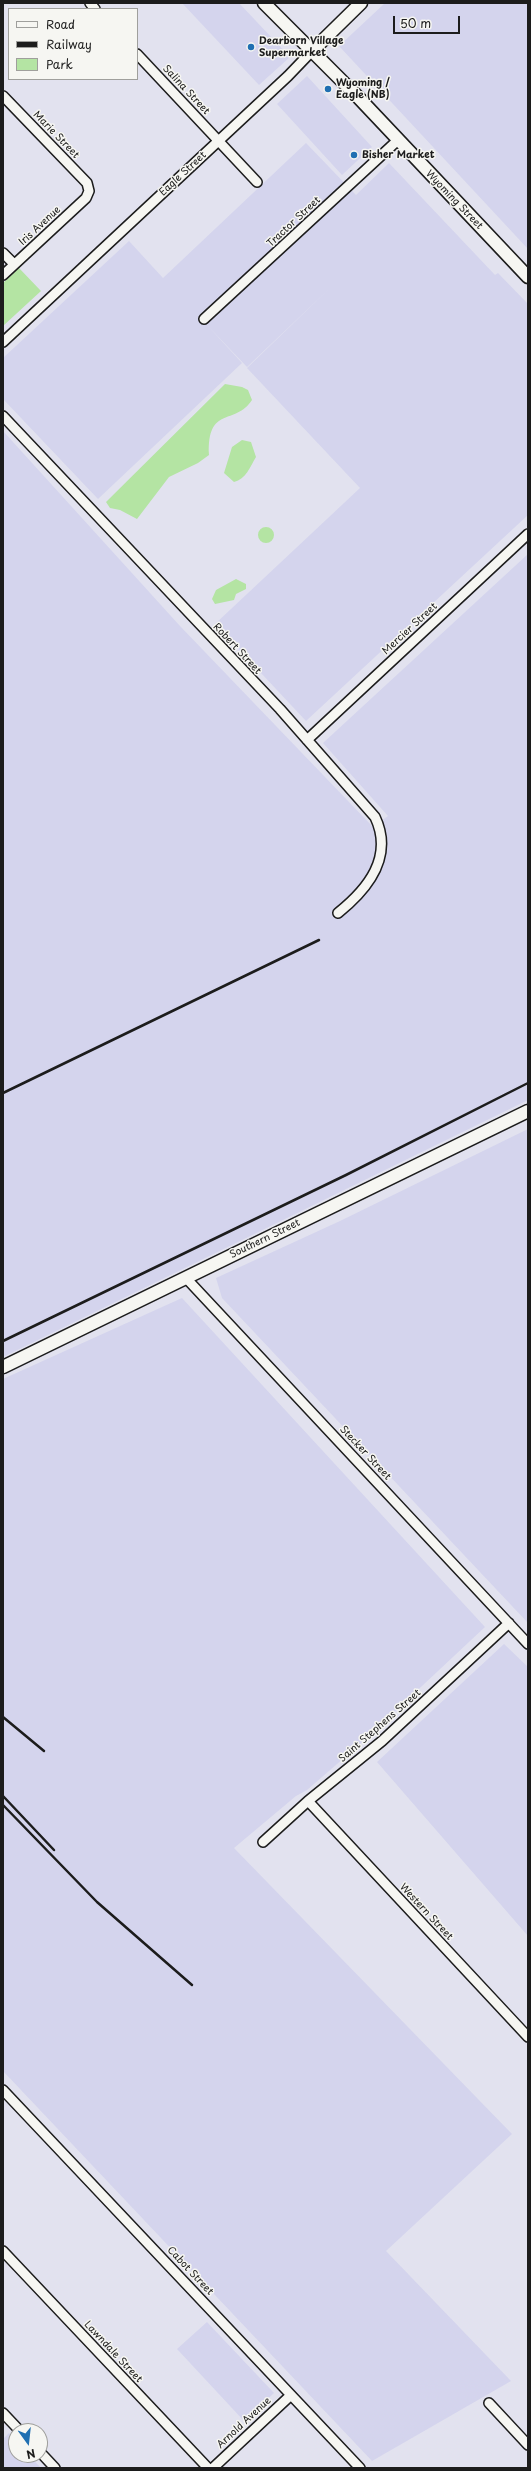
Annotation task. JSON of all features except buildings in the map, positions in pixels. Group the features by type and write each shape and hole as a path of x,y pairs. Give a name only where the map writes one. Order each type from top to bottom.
{"street":[{"name":"Wyoming Street","path":"264,3 398,140 528,277"},
{"name":"Eagle Street","path":"3,342 219,141 361,3"},
{"name":"Salina Street","path":"138,55 258,182"},
{"name":"Marie Street","path":"3,96 87,183 89,191"},
{"name":"Tractor Street","path":"204,319 398,140"},
{"name":"Iris Avenue","path":"3,275 86,198 89,191"},
{"path":"3,253 14,264"},
{"name":"Robert Street","path":"3,416 307,740 368,807 375,817 380,830 379,861 372,878 361,893 338,913"},
{"name":"Mercier Street","path":"307,740 528,534"},
{"name":"Southern Street","path":"3,1368 528,1111"},
{"name":"Stecker Street","path":"186,1278 528,1644"},
{"name":"Saint Stephens Street","path":"263,1842 308,1801 382,1741 508,1623"},
{"name":"Western Street","path":"308,1801 528,2037"},
{"name":"Cabot Street","path":"3,2090 360,2468"},
{"name":"Lawndale Street","path":"3,2251 208,2468"},
{"name":"Arnold Avenue","path":"213,2468 291,2395"},
{"path":"490,2403 528,2445"},
{"path":"3,2412 13,2423"},
{"path":"48,2461 55,2468"}],"shaded area":[{"path":"182,3 239,3 290,57 259,85"},
{"path":"385,3 528,3 528,249 339,46"},
{"path":"307,76 372,147 342,175 277,104"},
{"path":"306,143 356,195 389,163 495,275 498,273 528,304 528,515 306,721 215,624 360,488 247,368 332,286 247,367 207,325 242,363 98,499 3,399 3,358 129,241 163,278"},
{"path":"3,431 180,626 373,827 388,816 323,743 528,554 528,1100 3,1357"},
{"path":"528,1129 528,1623 222,1298 216,1278 340,1221"},
{"path":"182,1298 485,1627 359,1745 307,1790 296,1796 234,1848 512,2134 386,2251 511,2381 372,2461 3,2071 3,1379"},
{"path":"504,1644 528,1667 528,1936 377,1762"},
{"path":"207,2322 274,2393 244,2421 177,2349"},
{"path":"8,2434 8,2463 36,2463 41,2468 3,2468 3,2439"}],"green space":[{"path":"19,268 41,291 3,326 3,283"},
{"path":"225,384 242,387 248,390 252,400 238,413 223,418 217,422 212,429 209,455 198,463 169,477 137,519 120,510 110,508 106,502"},
{"path":"242,440 251,442 256,457 245,475 234,482 224,473 232,447"},
{"path":"266,527 272,529 274,535 272,541 266,543 260,541 258,535 260,529"},
{"path":"236,579 246,584 246,589 236,594 234,600 215,604 212,599 216,590"}],"railway":[{"path":"3,1093 319,940"},
{"path":"3,1341 346,1175 528,1083"},
{"path":"3,1717 44,1751"},
{"path":"3,1796 54,1850"},
{"path":"3,1805 97,1902 192,1985"}],"place":[{"name":"Dearborn Village Supermarket","path":"251,47"},
{"name":"Wyoming / Eagle (NB)","path":"328,89"},
{"name":"Bisher Market","path":"354,155"}]}
